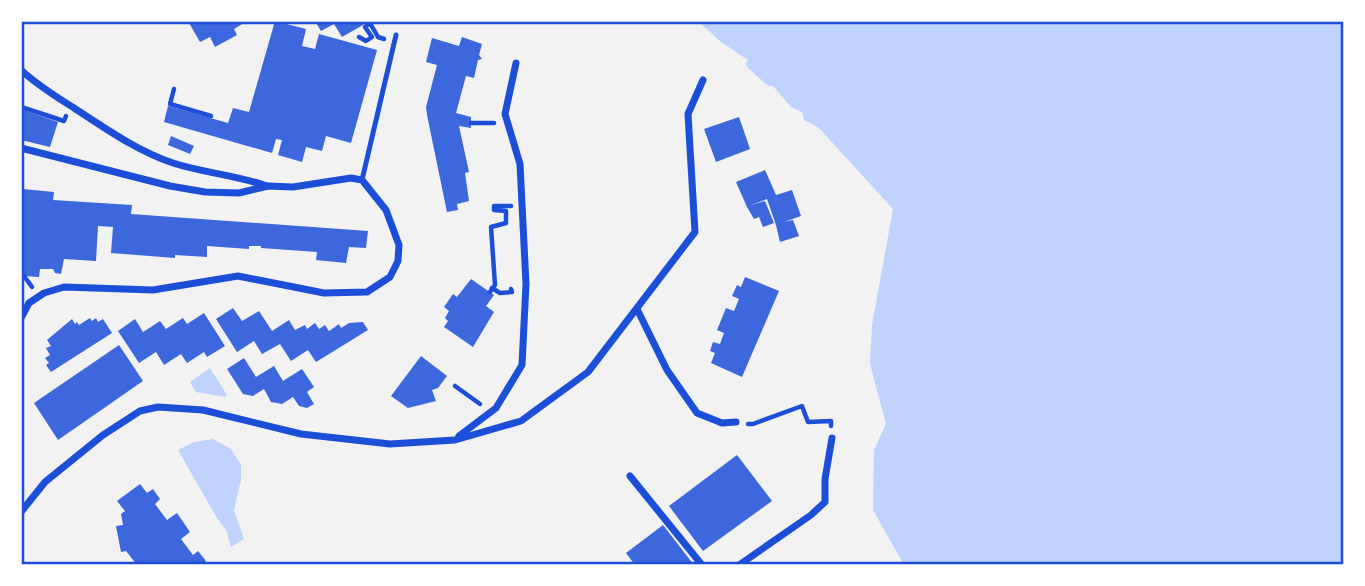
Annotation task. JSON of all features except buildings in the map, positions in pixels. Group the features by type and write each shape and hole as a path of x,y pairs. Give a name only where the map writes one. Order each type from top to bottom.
{"street":[{"path":"455,440 496,408 522,365 526,284 520,163 505,114 516,63"},
{"path":"21,70 36,84 122,139 171,162 206,172 244,177 268,186"},
{"path":"21,512 45,482 103,435 140,411 158,407 203,410 301,434 390,444 455,440 521,421 589,372 695,232 688,114 703,80"},
{"path":"21,148 170,186 205,192 239,193 268,186 293,187 351,178 362,180 386,210 399,245 398,261 390,278 367,292 324,293 238,276 153,290 64,287 44,293 29,303 21,318"},
{"path":"637,309 667,370 697,413 722,423 736,422"},
{"path":"739,565 811,515 825,502 825,479 832,438"},
{"path":"630,476 702,565"}],"lane":[{"path":"362,180 397,36"}],"path":[{"path":"359,37 366,41 372,37 365,27 370,23 378,37"},
{"path":"174,89 170,104 211,116"},
{"path":"21,107 60,120"},
{"path":"471,123 493,123"},
{"path":"508,292 491,290 495,285 491,227 506,223 506,211 494,210 494,206 522,206"},
{"path":"455,386 490,413"},
{"path":"736,422 752,424 802,406 808,422 831,421 832,438"}],"water":[{"path":"698,21 1344,21 1344,565 904,565 873,510 874,450 886,424 870,364 872,325 893,209 819,128 804,120 802,112 791,107 773,86 767,85 748,68 748,60 721,42"},
{"path":"210,368 227,395 225,397 196,392 190,382"},
{"path":"213,439 231,449 241,465 241,480 234,510 244,539 231,547 226,530 178,450 194,442"}]}
